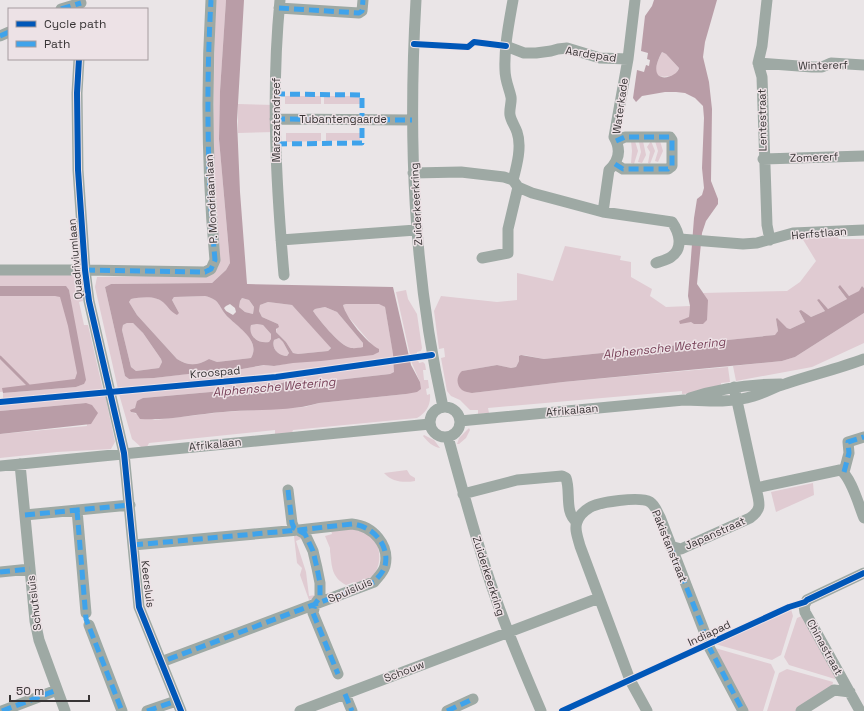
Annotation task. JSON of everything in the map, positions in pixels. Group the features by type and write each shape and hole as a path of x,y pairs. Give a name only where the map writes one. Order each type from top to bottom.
{"street":[{"name":"P. Mondriaanlaan","path":"85,270 205,272 211,269 215,260 210,199 207,131 208,44 211,0"},
{"path":"279,4 359,13 362,10 362,0"},
{"name":"Zuiderkeerkring","path":"416,0 412,120 416,230 423,302 443,407"},
{"path":"482,258 508,253 508,229 519,144 517,131 511,119 509,106 511,98 506,79 506,46 513,0"},
{"name":"Waterkade","path":"603,212 609,170 615,164 619,153 619,148 614,136 628,59 635,0"},
{"name":"Lentestraat","path":"767,0 762,46 758,63 762,77 763,159 767,225 770,240"},
{"path":"65,8 81,4"},
{"name":"Marezatendreef","path":"279,4 275,118 277,189 284,275"},
{"name":"Aardepad","path":"506,46 524,53 536,53 567,48 600,58 628,59"},
{"name":"Quadriviumlaan","path":"79,60 77,93 78,170 85,270 89,301 124,453"},
{"name":"Wintererf","path":"758,63 812,67 831,63 864,65"},
{"name":"Tubantengaarde","path":"275,118 412,120"},
{"name":"Waterkade","path":"615,164 623,169 668,169 672,166 672,140 670,137 624,137 616,141"},
{"name":"Zomererf","path":"763,159 864,156"},
{"path":"413,173 471,172 486,176 504,177 532,193 603,212 672,222 682,239 678,249 672,257 656,263"},
{"path":"281,240 416,230"},
{"name":"Herfstlaan","path":"682,239 743,244 757,243 794,234 864,230"},
{"path":"0,270 85,270"},
{"name":"Afrikalaan","path":"842,366 864,352"},
{"name":"Afrikalaan","path":"460,421 684,400 736,400 767,392 784,384 814,376 864,359"},
{"name":"Afrikalaan","path":"684,400 710,392 734,387 762,384 784,384"},
{"name":"Japanstraat","path":"670,546 681,549 750,518 757,513 759,505 756,488 734,387"},
{"path":"443,407 449,407 454,410 460,421 454,435 448,437 443,437 434,433 430,424 434,411 443,407"},
{"name":"Afrikalaan","path":"0,466 430,424"},
{"path":"844,472 849,453 848,442 864,436"},
{"name":"Zuiderkeerkring","path":"448,437 463,494 486,569 508,631 541,711"},
{"name":"Keersluis","path":"124,453 139,607 178,706"},
{"name":"Schutsluis","path":"20,464 36,630 65,711"},
{"path":"756,488 840,470 844,472 848,478 864,518"},
{"path":"463,494 517,480 562,476 566,478 568,482 570,511 572,519 577,522 576,529 580,546 630,680 646,711"},
{"name":"Spuisluis","path":"288,490 294,528 305,534 313,551 320,583 320,597 315,604 313,613 338,674"},
{"name":"Pakistanstraat","path":"577,522 582,514 590,508 633,499 641,499 650,502 656,509 704,632"},
{"path":"25,514 130,505"},
{"path":"76,510 86,613"},
{"name":"Spuisluis","path":"133,545 352,524 366,527 375,534 384,549 385,567 374,582 161,662"},
{"path":"0,572 30,569"},
{"name":"Chinastraat","path":"860,711 805,612 805,602 864,573"},
{"path":"508,631 599,598"},
{"path":"89,625 122,711"},
{"name":"Schouw","path":"300,711 508,631"},
{"path":"708,645 743,711"},
{"path":"2,711 57,690"},
{"name":"Chinastraat","path":"801,711 834,690 850,692"},
{"path":"346,694 352,711"},
{"path":"447,711 474,699"},
{"path":"147,711 178,706"}],"shaded area":[{"path":"215,0 226,0 220,91 219,139 230,263 226,270 212,283 111,284 105,287 125,376 129,379 154,378 211,371 218,379 118,389 95,287 97,277 210,275 218,267 213,157"},
{"path":"662,52 666,54 679,68 675,75 662,76 658,75 656,72 657,64"},
{"path":"285,96 321,96 321,104 285,104"},
{"path":"324,96 360,96 360,104 324,104"},
{"path":"238,104 275,105 275,132 238,133"},
{"path":"286,133 321,133 321,141 286,142"},
{"path":"326,133 360,133 360,140 326,141"},
{"path":"631,141 635,141 638,151 634,164 631,163"},
{"path":"643,141 646,155 642,163 638,162 641,152 639,142"},
{"path":"651,141 655,151 650,164 648,163 650,152 647,147"},
{"path":"655,141 660,141 663,151 658,162 655,161 658,151"},
{"path":"835,234 839,239 864,239 864,288 862,286 860,291 849,296 840,286 838,287 847,299 828,309 819,300 817,300 825,311 811,317 799,311 805,322 790,329 776,319 778,331 776,335 544,359 524,355 519,356 519,361 516,367 511,368 497,365 462,371 472,393 563,382 728,367 730,382 721,383 721,386 697,393 682,394 682,391 488,408 489,413 478,414 478,410 470,410 460,400 451,396 447,391 441,358 445,357 444,348 439,349 434,311 441,296 497,302 517,300 517,273 553,281 565,246 621,256 620,260 631,262 631,277 652,289 650,296 666,307 690,306 689,318 684,319 691,322 708,300 703,293 787,291 800,282 816,261 802,238 806,235"},
{"path":"75,273 83,301 79,302 84,325 88,325 103,390 3,399 3,393 76,387 84,384 69,290 0,289 0,274"},
{"path":"406,290 408,299 417,314 422,348 421,351 417,352 417,355 410,355 396,292"},
{"path":"63,291 80,375 77,384 0,392 0,294"},
{"path":"205,296 217,302 229,318 248,335 253,346 251,358 217,362 209,359 197,364 189,364 181,361 177,359 137,315 129,302 131,299 147,297 156,298 173,311 179,313 172,300 174,297"},
{"path":"242,298 249,300 254,307 253,314 245,312 239,307"},
{"path":"268,302 292,305 331,347 328,351 298,354 293,353 286,342 276,332 278,324 262,317 259,311 260,305"},
{"path":"380,304 385,307 394,358 220,379 214,371 242,369 265,365 274,366 374,347 345,313 343,305"},
{"path":"325,307 337,312 363,343 363,347 350,348 339,341 329,331 313,311 315,309"},
{"path":"864,313 864,343 812,367 736,381 733,366 782,361 795,357"},
{"path":"133,323 143,333 161,359 162,362 159,368 136,371 131,367 122,330 123,325"},
{"path":"251,325 263,325 271,334 271,339 269,342 261,342 252,336 250,329"},
{"path":"279,338 289,353 287,356 284,356 275,349 273,343 274,340"},
{"path":"418,360 419,363 423,362 425,364 426,370 423,370 424,380 428,380 429,388 426,389 427,395 430,394 430,402 423,414 417,418 293,430 292,433 275,434 275,430 149,443 147,447 141,447 132,439 119,394 219,385 394,363 394,372 390,374 337,380 327,386 287,381 256,388 143,398 131,412 155,420 223,412 305,407 319,403 406,394 420,382 411,361"},
{"path":"105,395 115,442 111,449 57,452 0,458 0,434 87,426 86,403 0,411 0,405"},
{"path":"469,428 470,430 466,438 457,444 459,438"},
{"path":"424,435 434,440 440,448 431,444 423,436"},
{"path":"407,470 410,475 415,478 415,481 407,482 394,480 384,473"},
{"path":"813,483 814,495 776,512 771,492"},
{"path":"351,528 364,532 373,538 378,546 379,562 376,571 370,577 359,584 354,582 346,585 337,578 333,571 330,548 325,536 332,534 331,530"},
{"path":"294,536 301,536 303,538 296,541 306,572 309,596 316,595 315,598 309,600 300,575 302,568 297,563"},
{"path":"791,609 793,616 781,655 772,660 715,644"},
{"path":"804,615 836,673 835,679 789,665 784,657 797,618"},
{"path":"715,648 771,664 775,672 763,711 746,711"},
{"path":"787,669 833,682 832,687 795,711 767,711 779,673"}],"water":[{"name":"Alphensche Wetering","path":"226,0 244,0 237,121 240,192 247,284 393,287 411,365 420,382 421,389 417,392 319,403 295,408 235,411 161,419 140,419 136,413 131,412 130,410 135,408 137,401 143,398 256,388 262,385 279,384 288,381 316,381 325,386 332,385 337,380 390,374 394,372 393,354 385,307 379,304 346,304 343,305 348,317 363,336 379,349 379,352 373,355 274,366 264,365 242,369 154,378 129,379 125,376 105,287 111,284 212,283 226,270 230,263 219,139 220,91","holes":["205,296 217,302 229,318 248,335 253,346 251,358 217,362 209,359 197,364 189,364 177,359 137,315 129,302 131,299 144,297 158,299 177,315 179,313 172,300 174,297","242,298 249,300 254,307 253,314 245,312 239,307","268,302 292,305 331,348 328,351 298,354 293,353 286,342 276,332 276,329 279,327 278,324 262,317 259,311 260,305","230,304 235,308 236,312 233,315 224,308","325,307 337,312 363,343 363,347 351,348 344,345 329,331 313,311 315,309","133,323 143,333 161,359 162,362 159,368 136,371 131,367 122,330 123,325","251,325 263,325 271,334 271,339 269,342 261,342 252,336 250,329","279,338 289,353 287,356 281,355 276,351 273,343 274,340"]},
{"path":"654,0 717,0 705,42 703,57 709,82 712,109 711,181 718,199 718,204 706,221 702,233 697,284 708,300 707,320 703,324 694,324 691,322 680,324 679,321 689,317 690,306 688,296 694,218 697,199 702,195 704,188 702,168 703,106 695,98 685,93 665,92 642,96 636,102 633,98 637,70 644,72 646,65 649,66 650,60 647,59 648,53 641,51 645,16","holes":["662,52 666,54 679,68 673,75 663,77 656,71 657,63"]},
{"name":"Alphensche Wetering","path":"840,285 849,296 859,291 862,286 864,288 864,313 795,357 782,361 563,382 472,393 462,390 458,383 459,375 462,371 497,365 511,368 516,367 519,361 519,356 521,355 544,359 775,335 778,331 777,318 790,329 805,322 799,311 801,310 811,317 825,311 817,300 819,299 828,309 847,299 838,287"},
{"path":"0,286 66,286 69,290 86,380 84,384 76,387 3,393 2,388 75,379 77,373 68,326 60,297 0,296"},
{"path":"86,403 92,405 98,413 91,424 0,434 0,411"}],"waterway":[{"path":"0,357 28,385"}],"marked path":[{"path":"85,270 205,272 211,269 215,260 210,195 208,130 208,65 211,0"},
{"path":"279,8 359,13 362,11 363,0"},
{"path":"64,8 81,3"},
{"path":"0,36 8,32"},
{"path":"275,94 362,95 362,143 275,144"},
{"path":"275,119 412,120"},
{"path":"615,164 623,169 668,169 672,166 672,140 670,137 625,137 616,141"},
{"path":"844,472 849,453 848,442 864,437"},
{"path":"288,490 294,528 305,534 313,551 320,583 320,597 315,604 313,613 338,674"},
{"path":"25,515 130,505"},
{"path":"77,510 86,619 122,711"},
{"path":"133,545 352,524 367,528 378,538 385,551 385,566 382,573 374,582 161,662"},
{"path":"670,546 704,631"},
{"path":"0,572 30,569"},
{"path":"708,645 743,711"},
{"path":"2,711 57,690"},
{"path":"345,694 352,711"},
{"path":"447,711 473,699"},
{"path":"147,711 176,701"}],"cycle path":[{"path":"414,44 468,47 474,42 506,46"},
{"path":"79,60 77,93 78,170 85,270 89,301 124,453 139,607 181,711"},
{"name":"Kroospad","path":"0,402 276,377 432,355"},
{"name":"Indiapad","path":"562,711 789,607 805,602 864,573"}]}
